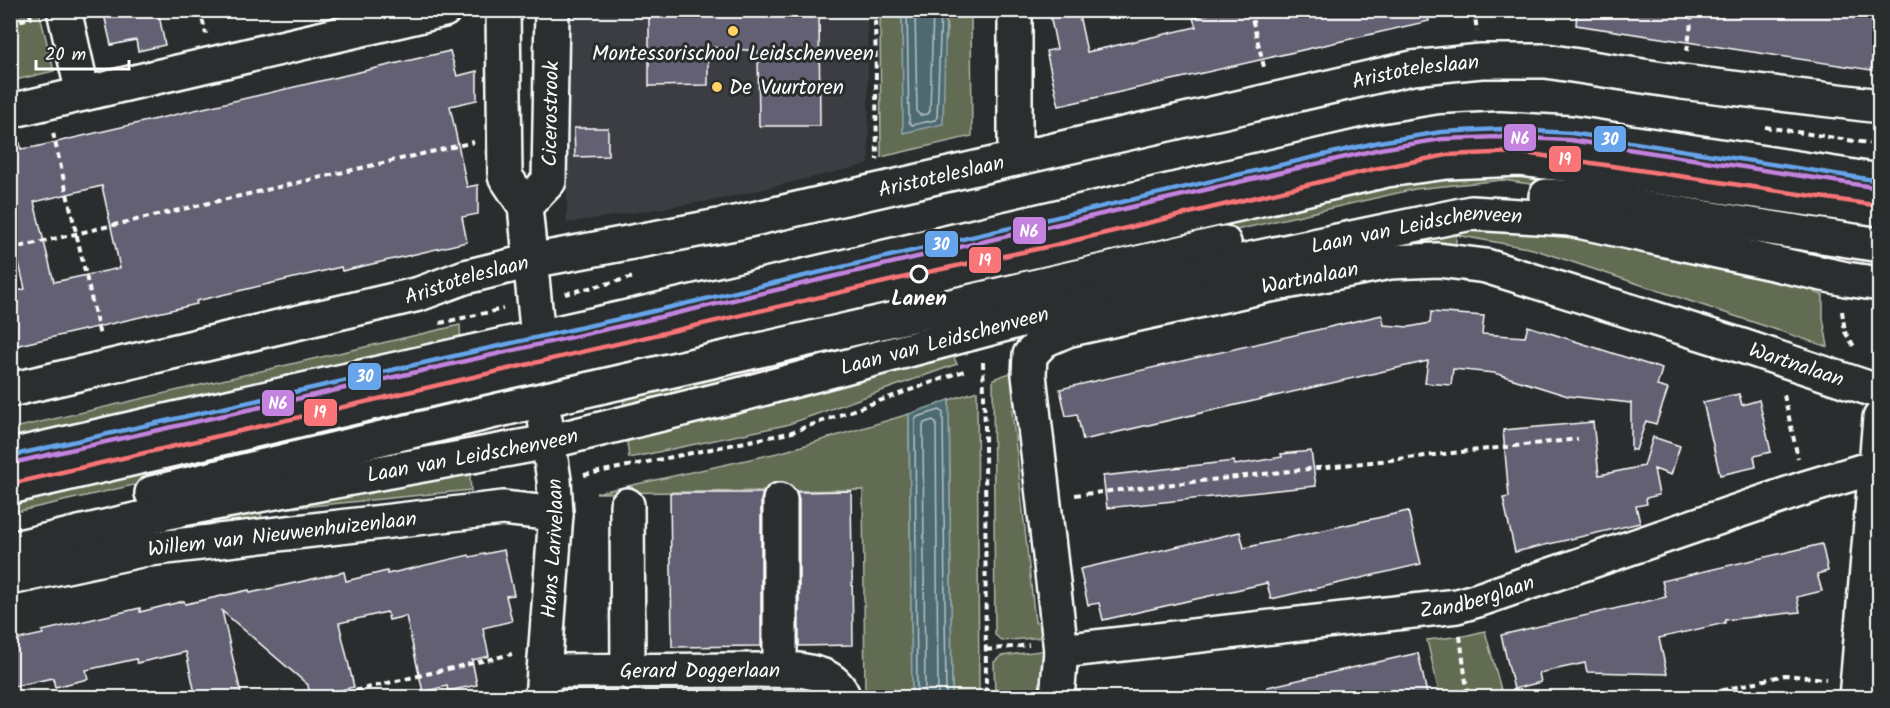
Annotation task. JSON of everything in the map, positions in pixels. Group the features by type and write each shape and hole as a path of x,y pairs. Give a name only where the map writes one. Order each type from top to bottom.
{"street":[{"path":"64,10 83,94"},
{"path":"10,111 444,10"},
{"path":"503,10 505,176 525,206 543,400"},
{"name":"Cicerostrook","path":"525,206 549,181 552,10"},
{"path":"1015,10 1015,159"},
{"name":"Aristoteleslaan","path":"10,390 419,294 465,277 531,261 740,222 1412,68 1481,62 1546,61 1682,82 1880,106"},
{"path":"10,487 540,350 653,312 1368,145 1441,132 1500,129 1571,133 1880,181"},
{"path":"10,456 540,350 1376,173 1447,162 1520,159 1880,209"},
{"name":"Laan van Leidschenveen","path":"10,526 543,400 1248,238 1460,192 1579,198 1880,245"},
{"name":"Laan van Leidschenveen","path":"10,549 182,509 548,442 739,395 1251,259 1471,213 1569,219 1880,285"},
{"name":"Wartnalaan","path":"1030,355 1044,340 1067,330 1270,285 1390,262 1438,260 1486,266 1880,392"},
{"path":"1030,355 1029,375 1060,646 1057,698"},
{"name":"Hans Larivelaan","path":"543,400 554,480 556,514 544,672"},
{"path":"1856,690 1880,418"},
{"name":"Zandberglaan","path":"1060,646 1457,606 1623,552 1805,488 1875,467"},
{"path":"780,500 780,670"},
{"path":"627,505 628,672"},
{"name":"Willem van Nieuwenhuizenlaan","path":"10,578 141,550 503,508 556,514"},
{"name":"Gerard Doggerlaan","path":"544,672 799,670 816,672 832,679 844,698"}],"path":[{"path":"10,23 31,18 29,10"},
{"path":"874,10 877,189"},
{"path":"1250,10 1271,100"},
{"path":"1682,82 1693,10"},
{"path":"46,103 107,368"},
{"path":"10,249 504,135"},
{"name":"Laan van Leidschenveen","path":"554,480 611,471 789,433 1017,353 1030,355"},
{"path":"1776,357 1805,488"},
{"path":"1043,499 1578,439"},
{"path":"1457,606 1468,698"},
{"path":"986,650 1060,646"},
{"path":"324,698 544,672"},
{"path":"1691,698 1785,675 1856,690"}],"shaded area":[{"name":"De Vuurtoren","path":"567,11 867,11 869,164 721,199 567,223"}],"green space":[{"path":"10,11 39,11 54,71 11,81"},
{"path":"880,11 902,11 904,133 947,37 946,11 971,11 972,136 881,157"},
{"path":"1512,166 1827,209 1826,228 1503,180 1415,189 996,285 994,268 1431,174"},
{"path":"1476,222 1566,229 1816,284 1814,292 1823,295 1823,318 1828,347 1533,249 1456,235 1456,248 1383,247"},
{"path":"946,319 950,329 624,412 623,393"},
{"path":"460,325 461,347 11,448 10,429"},
{"path":"950,349 957,364 786,425 629,458 626,433"},
{"path":"1013,372 1022,408 1012,410 1035,622 1046,622 1043,637 1002,641 995,635 993,379"},
{"path":"464,387 466,409 11,513 10,491"},
{"path":"977,391 979,697 952,697 949,400"},
{"path":"909,414 912,697 865,697 863,490 596,493 782,452"},
{"path":"469,465 471,490 261,511 262,523 152,534 134,526"},
{"path":"1485,631 1503,697 1440,697 1427,640"},
{"path":"1047,650 1045,697 995,697 994,662 1001,656"}],"water":[{"path":"902,11 946,11 943,124 903,133"},
{"path":"949,400 952,697 912,697 909,414"}],"building":[{"path":"103,10 158,10 165,45 138,51 136,40 111,45"},
{"path":"649,10 819,10 820,126 759,126 758,51 708,47 708,85 649,86"},
{"path":"1049,10 1078,10 1087,52 1196,27 1193,18 1223,10 1428,10 1429,21 1059,106 1046,51 1057,49"},
{"path":"1577,10 1851,10 1880,15 1871,70 1576,25"},
{"path":"450,51 457,76 477,71 477,100 450,106 467,187 478,185 478,214 462,217 467,242 342,271 341,267 196,301 197,304 10,347 10,299 18,298 16,291 25,289 10,225 10,144 20,143 21,149","holes":["102,186 120,268 54,282 34,202"]},
{"path":"574,128 608,128 608,156 575,157"},
{"path":"1431,312 1484,316 1482,334 1525,337 1528,326 1662,369 1657,386 1668,389 1656,424 1646,421 1636,450 1631,450 1631,403 1568,396 1494,373 1453,369 1451,385 1425,383 1428,361 1083,440 1077,414 1066,416 1060,389 1382,315 1384,325 1409,327 1430,323"},
{"path":"1739,394 1742,405 1759,400 1771,452 1754,456 1756,467 1720,475 1703,402"},
{"path":"1593,422 1599,475 1644,466 1653,437 1680,446 1671,475 1654,469 1659,495 1646,498 1647,504 1636,506 1640,523 1515,552 1503,498 1509,497 1503,430"},
{"path":"1311,451 1316,486 1107,508 1103,476 1234,461 1235,465 1282,457 1281,454"},
{"path":"851,491 853,645 799,646 799,500 797,492"},
{"path":"670,493 763,493 761,500 761,646 672,647"},
{"path":"1408,511 1421,564 1271,599 1267,583 1103,620 1099,603 1088,605 1080,569 1240,532 1244,548"},
{"path":"1822,544 1828,571 1817,574 1822,591 1797,597 1800,612 1725,620 1725,623 1659,638 1667,674 1587,672 1585,663 1539,673 1541,682 1514,689 1501,635 1666,597 1662,581"},
{"path":"504,550 514,595 506,596 512,621 483,628 489,656 472,660 477,685 448,691 447,686 423,692 406,616 389,620 387,612 339,623 354,687 310,697 308,685 222,611 242,698 196,698 186,652 137,663 136,659 86,670 88,679 55,687 53,678 10,687 10,641 43,634 42,631 140,608 140,612 184,601 185,604 249,590 250,593 344,572 346,581 387,571 387,574 469,555 470,557"},
{"path":"1418,653 1428,698 1268,698 1267,687"}],"transit line":[{"name":"30","path":"10,456 641,314 1379,142 1441,132 1500,129 1571,133 1880,181"},
{"name":"N6","path":"12,463 643,321 1380,149 1442,139 1500,137 1570,140 1879,188"},
{"name":"19","path":"10,484 928,272 1051,246 1374,169 1447,155 1518,152 1880,206"}],"place":[{"name":"Montessorischool Leidschenveen","path":"733,31"},
{"name":"De Vuurtoren","path":"717,87"},
{"name":"Lanen","path":"919,274"}]}
